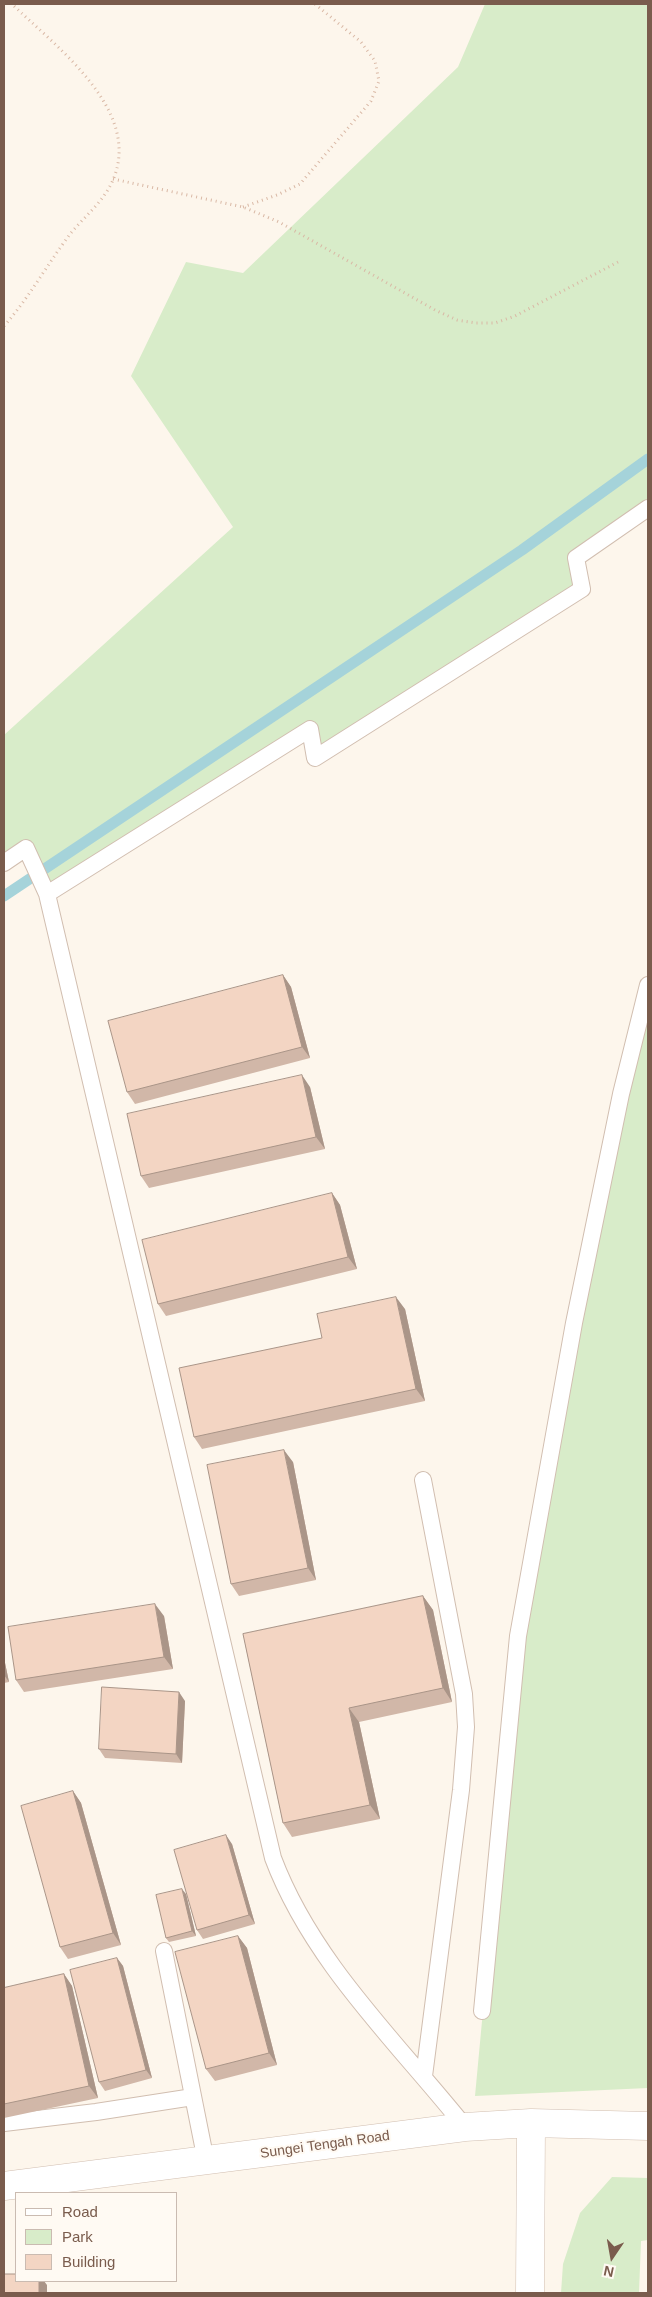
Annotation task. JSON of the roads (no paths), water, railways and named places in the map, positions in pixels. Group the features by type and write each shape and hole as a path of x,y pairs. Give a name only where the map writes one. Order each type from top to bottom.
{"street":[{"name":"Sungei Tengah Road","path":"4,2186 465,2127 531,2123 648,2126"},
{"path":"530,2293 531,2123"}],"lane":[{"path":"47,894 310,728 316,758 582,589 576,558 648,508"},
{"path":"4,863 26,848 47,894 273,1858 284,1889 309,1931 341,1977 465,2127"},
{"path":"482,2011 518,1636 574,1323 621,1094 648,984"},
{"path":"423,1480 464,1694 466,1727 460,1790 424,2076"},
{"path":"164,1951 206,2161"},
{"path":"4,2123 193,2097"}],"waterway":[{"path":"4,896 522,550 648,459"}]}
